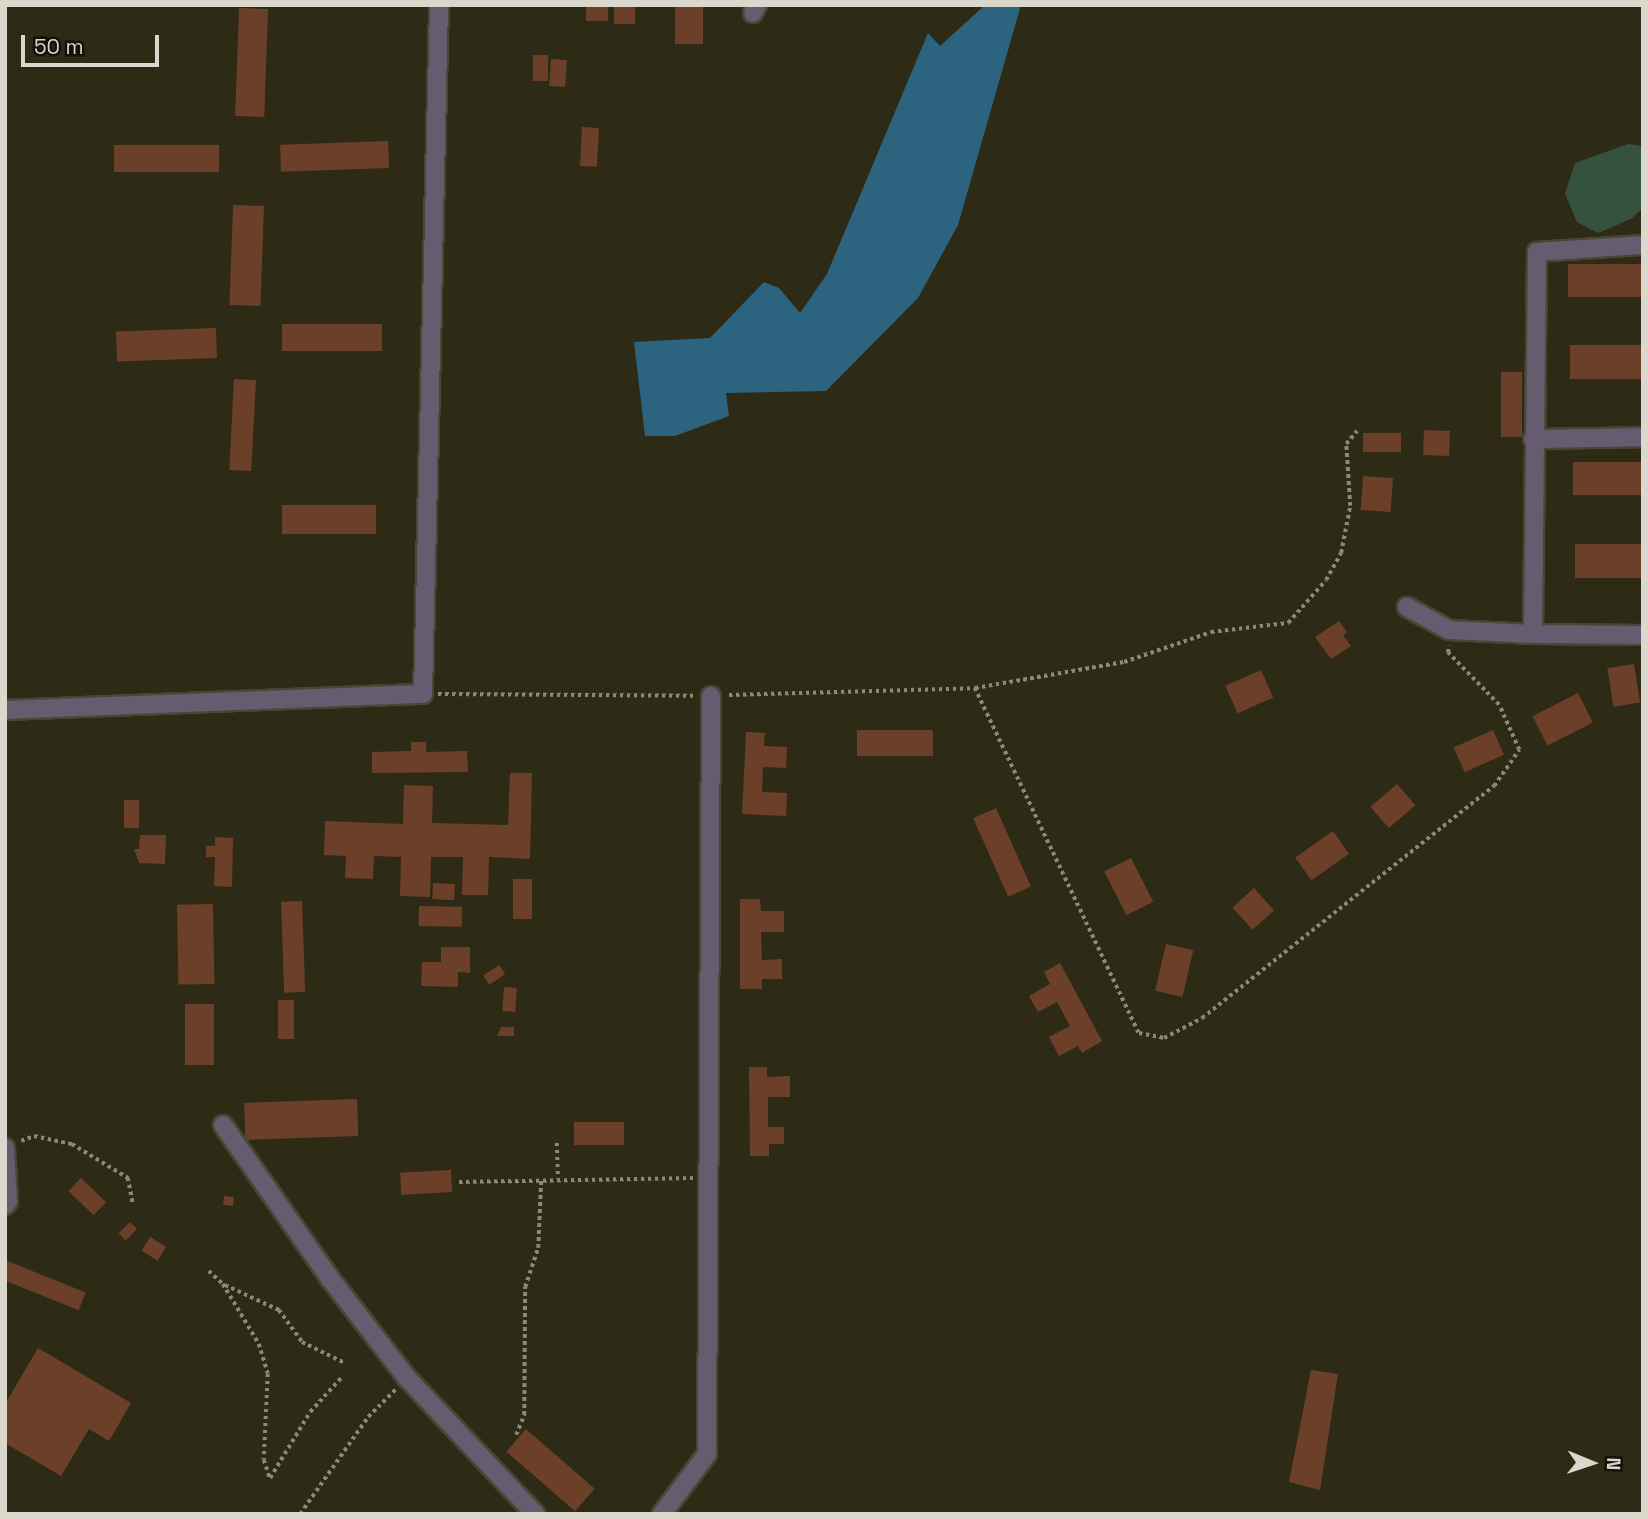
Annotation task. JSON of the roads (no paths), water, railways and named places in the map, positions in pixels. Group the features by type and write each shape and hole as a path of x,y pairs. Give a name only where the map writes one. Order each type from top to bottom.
{"street":[{"path":"5,710 423,694 439,5"},
{"path":"1533,635 1533,439 1538,252 1643,246"},
{"path":"1533,439 1643,437"},
{"path":"1407,607 1449,630 1533,635 1643,635"},
{"path":"662,1514 707,1454 711,696"},
{"path":"223,1125 328,1277 407,1378 535,1514"},
{"path":"5,1205 6,1148"}],"water":[{"path":"985,5 1021,5 958,225 918,298 826,391 726,393 729,416 675,436 645,436 634,342 710,338 764,282 779,288 800,313 827,274 928,33 940,46"}]}
